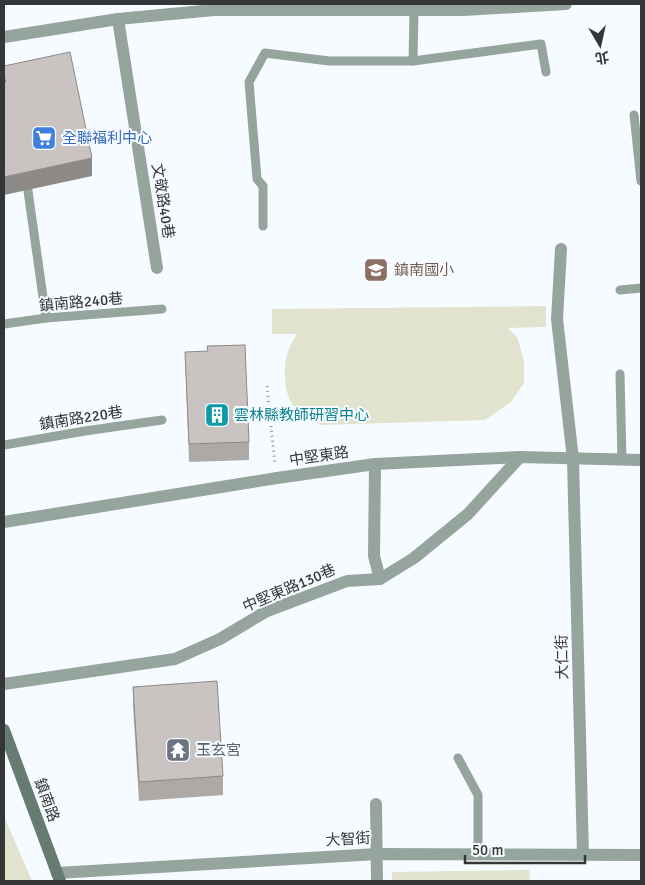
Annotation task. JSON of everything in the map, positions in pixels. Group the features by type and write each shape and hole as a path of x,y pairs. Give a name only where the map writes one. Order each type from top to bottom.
{"street":[{"path":"4,37 118,19 214,10 414,10 566,4"},
{"name":"文敬路40巷","path":"118,19 157,268"},
{"name":"大仁街","path":"561,249 558,319 573,459 583,854"},
{"name":"中堅東路","path":"4,522 375,464 520,456 641,460"},
{"name":"中堅東路130巷","path":"4,684 175,659 220,639 266,612 347,581 380,579 414,558 468,514 520,456"},
{"path":"375,464 374,556 380,579"},
{"name":"鎮南路","path":"4,730 58,877"},
{"path":"376,804 377,881"},
{"name":"大智街","path":"58,877 376,854 641,855"}],"lane":[{"path":"413,61 414,10"},
{"path":"263,226 263,186 257,179 249,82 265,53 329,61 413,61 541,44 546,72"},
{"path":"634,115 641,181"},
{"path":"27,184 46,318"},
{"path":"620,290 641,288"},
{"name":"鎮南路240巷","path":"4,324 46,318 162,309"},
{"path":"620,374 622,460"},
{"name":"鎮南路220巷","path":"4,445 162,420"},
{"path":"458,758 478,795 478,854"}],"path":[{"path":"268,386 277,478"}],"green space":[{"path":"546,306 546,327 508,328 518,339 524,362 524,383 511,402 485,420 322,425 299,411 293,405 288,394 285,381 286,360 290,346 297,334 272,334 272,309"},
{"path":"4,816 32,881 4,881"},
{"path":"529,870 530,881 392,881 392,872"}],"building":[{"name":"全聯福利中心","path":"70,52 92,158 4,177 4,82 6,82 4,66"},
{"name":"雲林縣教師研習中心","path":"245,345 249,442 189,444 185,352 208,351 207,346"},
{"name":"玉玄宮","path":"217,681 223,776 139,782 133,687"}],"place":[{"name":"全聯福利中心","path":"44,138"},
{"name":"鎮南國小","path":"376,270"},
{"name":"雲林縣教師研習中心","path":"217,415"},
{"name":"玉玄宮","path":"178,750"}]}
